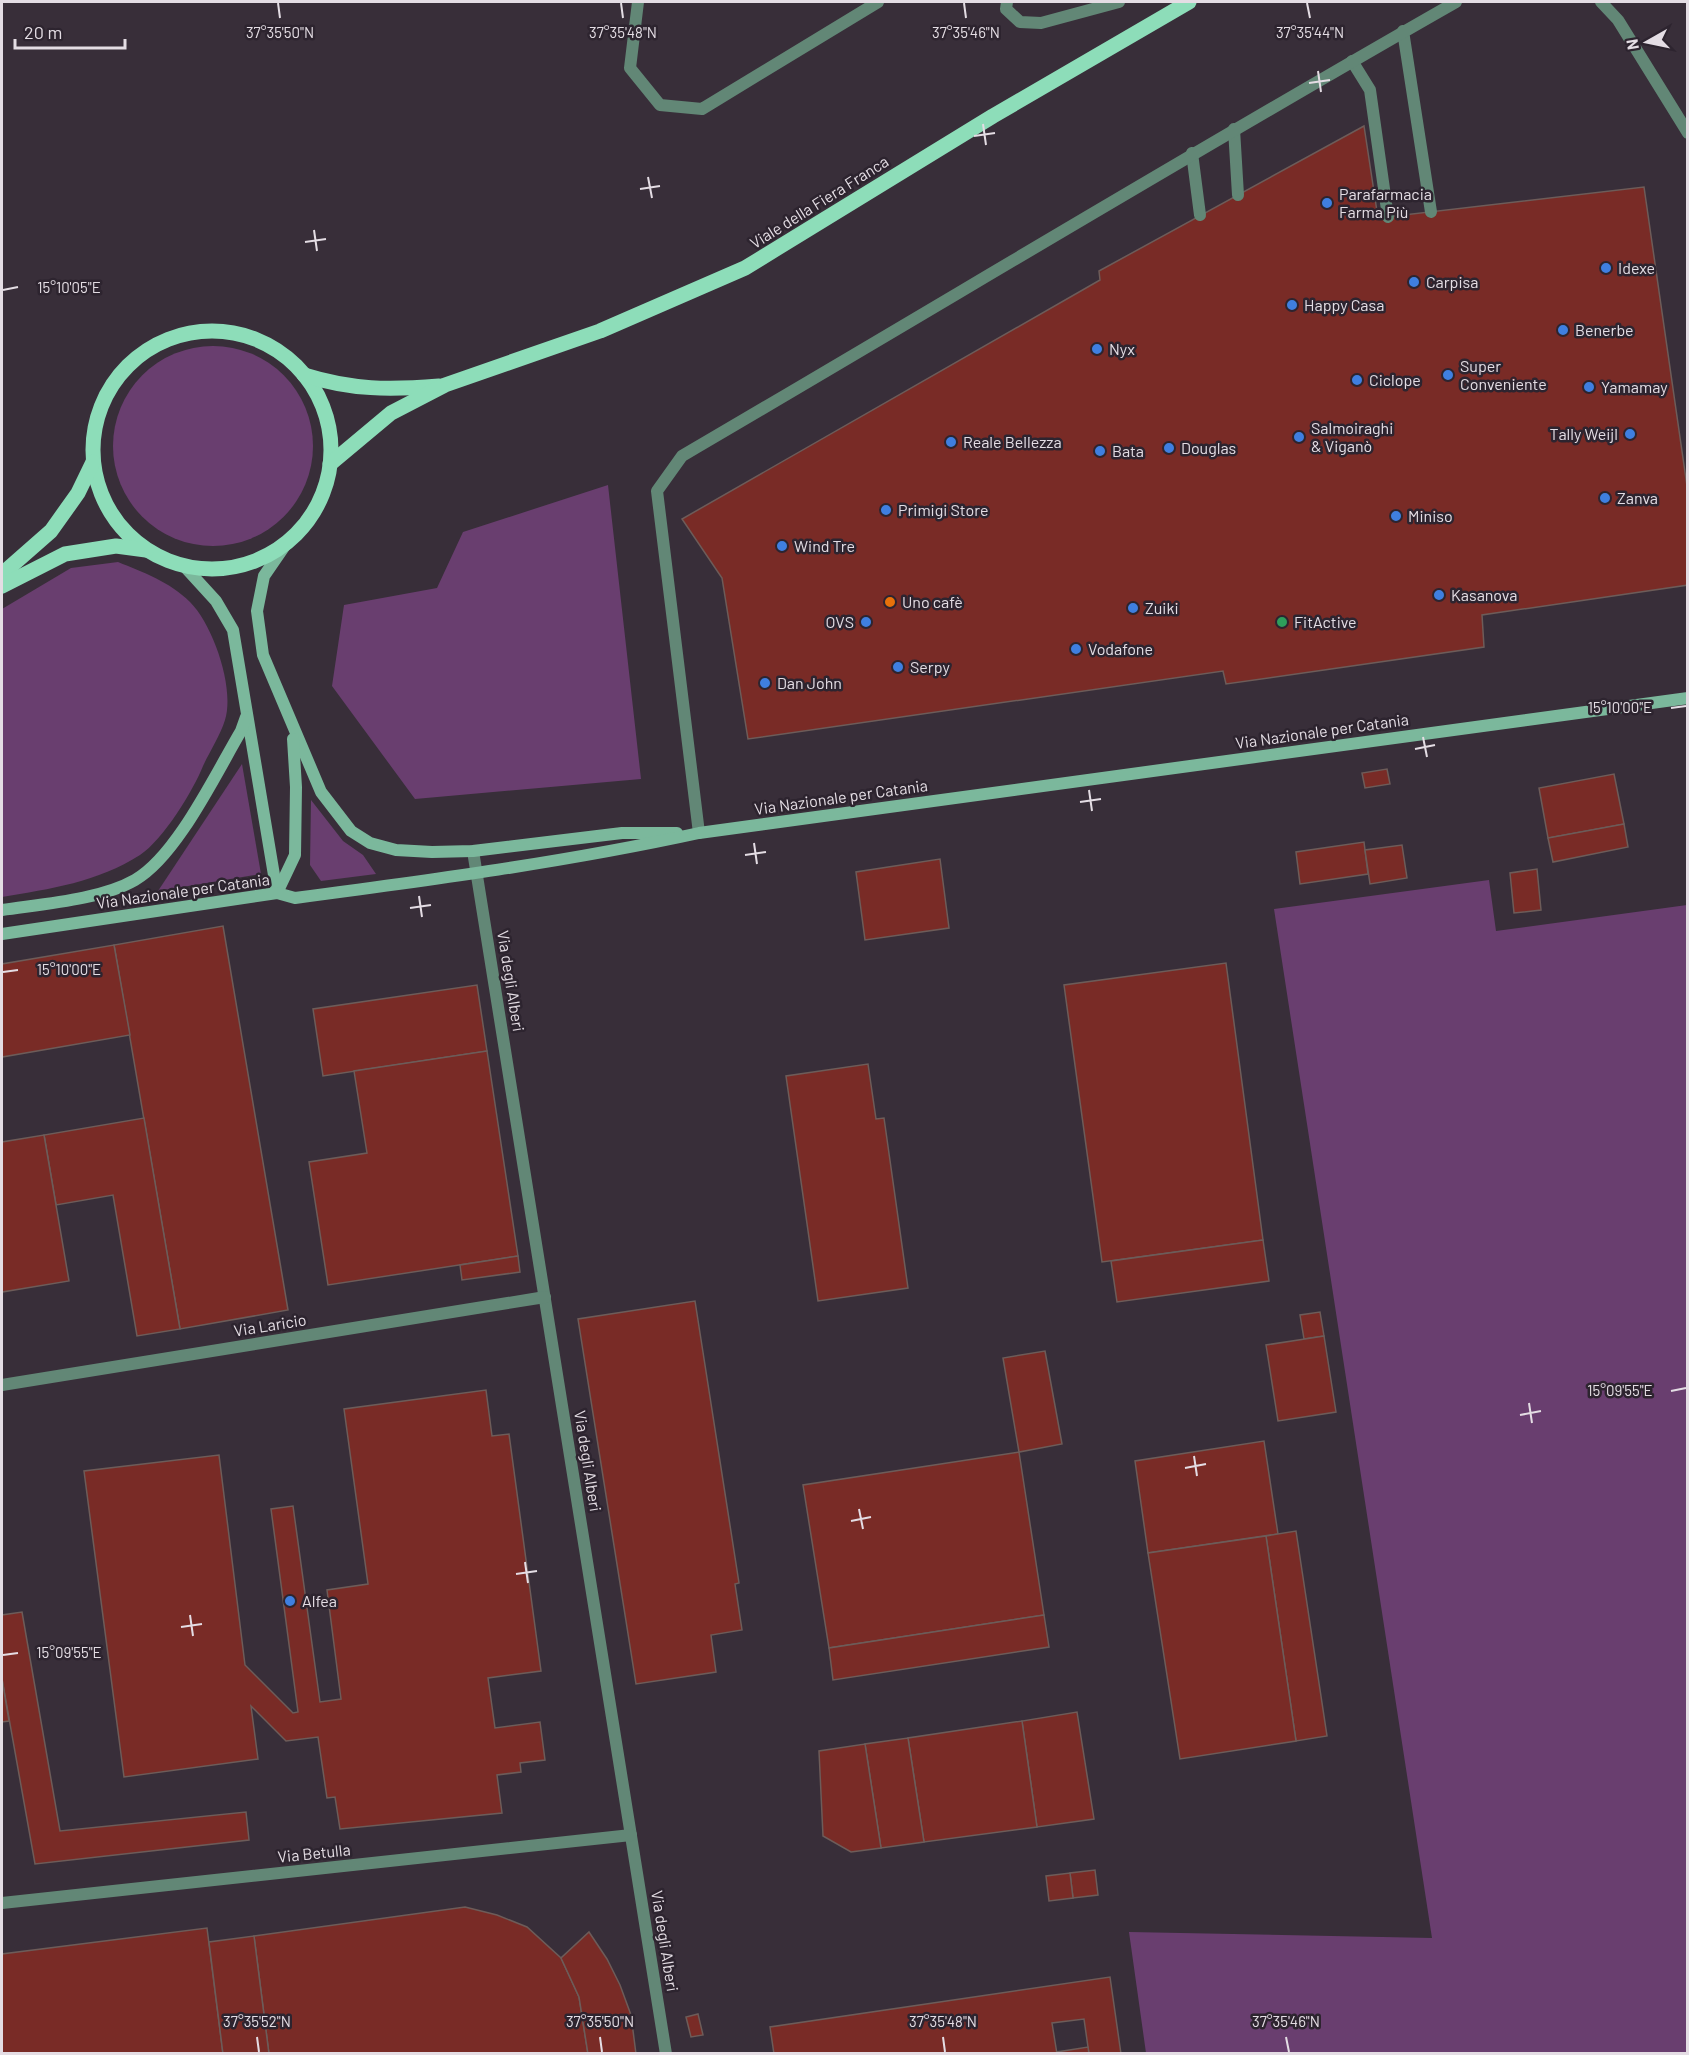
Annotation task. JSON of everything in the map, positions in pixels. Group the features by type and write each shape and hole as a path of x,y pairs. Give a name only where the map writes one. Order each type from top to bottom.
{"main road":[{"name":"Viale della Fiera Franca","path":"445,385 600,331 746,268 993,116 1189,2"},
{"path":"146,550 120,526 101,496 93,462 94,428 105,396 124,368 151,347 182,334 215,331 249,337 279,351 304,375 320,402 329,432 330,464 316,508 302,528 286,544 264,576 257,611 263,655 321,792 351,831 370,843 396,850 473,852 622,833 699,833"},
{"path":"304,375 337,385 384,390 445,385"},
{"path":"330,464 391,413 445,385"},
{"path":"2,574 51,531 78,493 93,462"},
{"path":"2,586 65,554 116,546 146,550 184,566 219,569 255,562 286,544"},
{"path":"184,566 216,601 232,630 277,893"},
{"name":"Via Nazionale per Catania","path":"2,934 277,893 296,898 477,874 626,849 699,833 1688,698"},
{"path":"2,910 111,890 136,879 153,866 174,842 241,731 248,713"},
{"path":"277,893 295,855 296,787 293,730"}],"street":[{"path":"638,2 630,68 660,105 702,109 878,2"},
{"path":"1007,2 1006,9 1020,22 1041,23 1119,2"},
{"path":"699,833 657,491 682,456 1047,242 1192,153 1456,2"},
{"path":"1601,2 1618,20 1688,134"},
{"path":"1404,31 1431,212"},
{"path":"1352,61 1370,90 1388,217"},
{"path":"1234,129 1238,195"},
{"path":"1192,153 1200,215"},
{"name":"Via degli Alberi","path":"473,852 666,2054"},
{"name":"Via Laricio","path":"2,1385 544,1297"},
{"name":"Via Betulla","path":"2,1903 631,1835"}],"shaded area":[{"path":"213,346 232,348 251,354 284,375 305,408 311,427 313,446 311,465 305,484 284,517 251,538 232,544 213,546 194,544 175,538 142,517 121,484 115,465 113,446 115,427 121,408 142,375 175,354 194,348"},
{"path":"608,485 641,779 415,799 332,686 344,605 437,588 463,532"},
{"path":"118,562 165,583 182,595 199,612 220,658 227,691 225,720 185,801 149,848 124,864 91,878 2,897 2,609 71,568"},
{"path":"242,764 261,874 158,891"},
{"path":"311,800 343,841 363,855 376,874 321,881 310,865"},
{"path":"1489,880 1496,931 1687,905 1687,2053 1146,2053 1129,1932 1432,1938 1274,909"}],"building":[{"path":"1364,126 1378,218 1644,187 1688,493 1688,585 1482,615 1484,647 1226,684 1223,671 748,739 722,578 682,519 1100,280 1099,271"},
{"path":"1387,769 1390,784 1365,788 1362,773"},
{"path":"1614,774 1624,824 1548,838 1539,788"},
{"path":"1624,824 1628,847 1553,862 1548,838"},
{"path":"1364,842 1368,874 1300,884 1296,852"},
{"path":"1402,845 1407,878 1370,884 1365,850"},
{"path":"940,859 949,928 865,940 856,872"},
{"path":"1537,869 1541,910 1514,913 1510,873"},
{"path":"223,926 288,1310 180,1329 114,945"},
{"path":"114,945 130,1035 2,1057 2,964"},
{"path":"1226,963 1263,1240 1102,1262 1064,985"},
{"path":"477,985 487,1051 323,1076 313,1009"},
{"path":"487,1051 518,1256 328,1285 309,1162 367,1153 354,1071"},
{"path":"868,1064 876,1119 884,1118 908,1288 818,1301 786,1076"},
{"path":"144,1118 180,1329 137,1336 113,1195 56,1205 44,1135"},
{"path":"44,1135 69,1281 2,1292 2,1142"},
{"path":"1263,1240 1269,1281 1117,1302 1111,1261"},
{"path":"518,1256 520,1272 462,1280 460,1265"},
{"path":"695,1301 739,1583 735,1584 742,1630 711,1635 716,1672 636,1684 578,1319"},
{"path":"1320,1312 1324,1336 1304,1339 1300,1315"},
{"path":"1324,1336 1336,1412 1278,1421 1266,1345"},
{"path":"1045,1351 1062,1444 1019,1452 1003,1358"},
{"path":"486,1390 492,1436 509,1434 541,1671 488,1678 495,1728 540,1722 545,1760 520,1763 521,1772 497,1775 502,1813 340,1829 335,1797 327,1798 318,1737 286,1741 251,1706 258,1759 124,1777 84,1471 219,1455 245,1665 293,1713 298,1712 271,1509 293,1506 320,1702 341,1699 327,1590 368,1584 344,1409"},
{"path":"1264,1441 1278,1534 1148,1553 1135,1461"},
{"path":"1019,1452 1044,1615 829,1648 803,1485"},
{"path":"1296,1531 1327,1736 1296,1741 1266,1536"},
{"path":"1266,1536 1296,1741 1180,1759 1148,1553"},
{"path":"22,1612 60,1831 246,1812 249,1840 35,1864 2,1679 2,1615"},
{"path":"1044,1615 1049,1647 833,1680 829,1648"},
{"path":"2,1679 9,1721 2,1722"},
{"path":"1077,1712 1094,1819 1037,1827 1022,1721"},
{"path":"1022,1721 1037,1827 924,1842 908,1738"},
{"path":"908,1738 924,1842 881,1848 865,1744"},
{"path":"865,1744 881,1848 851,1852 823,1836 819,1751"},
{"path":"1095,1870 1098,1895 1073,1898 1070,1873"},
{"path":"1070,1873 1073,1898 1049,1901 1046,1876"},
{"path":"465,1907 497,1915 527,1927 561,1958 579,1997 588,2054 269,2054 254,1936"},
{"path":"207,1928 223,2054 2,2054 2,1954"},
{"path":"589,1932 607,1959 620,1985 631,2015 636,2054 588,2054 579,1997 561,1958"},
{"path":"254,1936 269,2054 223,2054 209,1942"},
{"path":"1110,1977 1121,2054 1089,2054 1084,2019 1052,2023 1057,2054 774,2054 770,2027"},
{"path":"698,2014 703,2035 691,2037 686,2017"},
{"path":"1088,2047 1089,2054 1057,2054 1057,2052"}],"place":[{"name":"Parafarmacia Farma Più","path":"1327,203"},
{"name":"Idexe","path":"1606,268"},
{"name":"Carpisa","path":"1414,282"},
{"name":"Happy Casa","path":"1292,305"},
{"name":"Benerbe","path":"1563,330"},
{"name":"Nyx","path":"1097,349"},
{"name":"Super Conveniente","path":"1448,375"},
{"name":"Ciclope","path":"1357,380"},
{"name":"Yamamay","path":"1589,387"},
{"name":"Tally Weijl","path":"1630,434"},
{"name":"Salmoiraghi & Viganò","path":"1299,437"},
{"name":"Reale Bellezza","path":"951,442"},
{"name":"Douglas","path":"1169,448"},
{"name":"Bata","path":"1100,451"},
{"name":"Zanva","path":"1605,498"},
{"name":"Primigi Store","path":"886,510"},
{"name":"Miniso","path":"1396,516"},
{"name":"Wind Tre","path":"782,546"},
{"name":"Kasanova","path":"1439,595"},
{"name":"Uno cafè","path":"890,602"},
{"name":"Zuiki","path":"1133,608"},
{"name":"OVS","path":"866,622"},
{"name":"FitActive","path":"1282,622"},
{"name":"Vodafone","path":"1076,649"},
{"name":"Serpy","path":"898,667"},
{"name":"Dan John","path":"765,683"},
{"name":"Alfea","path":"290,1601"}]}
